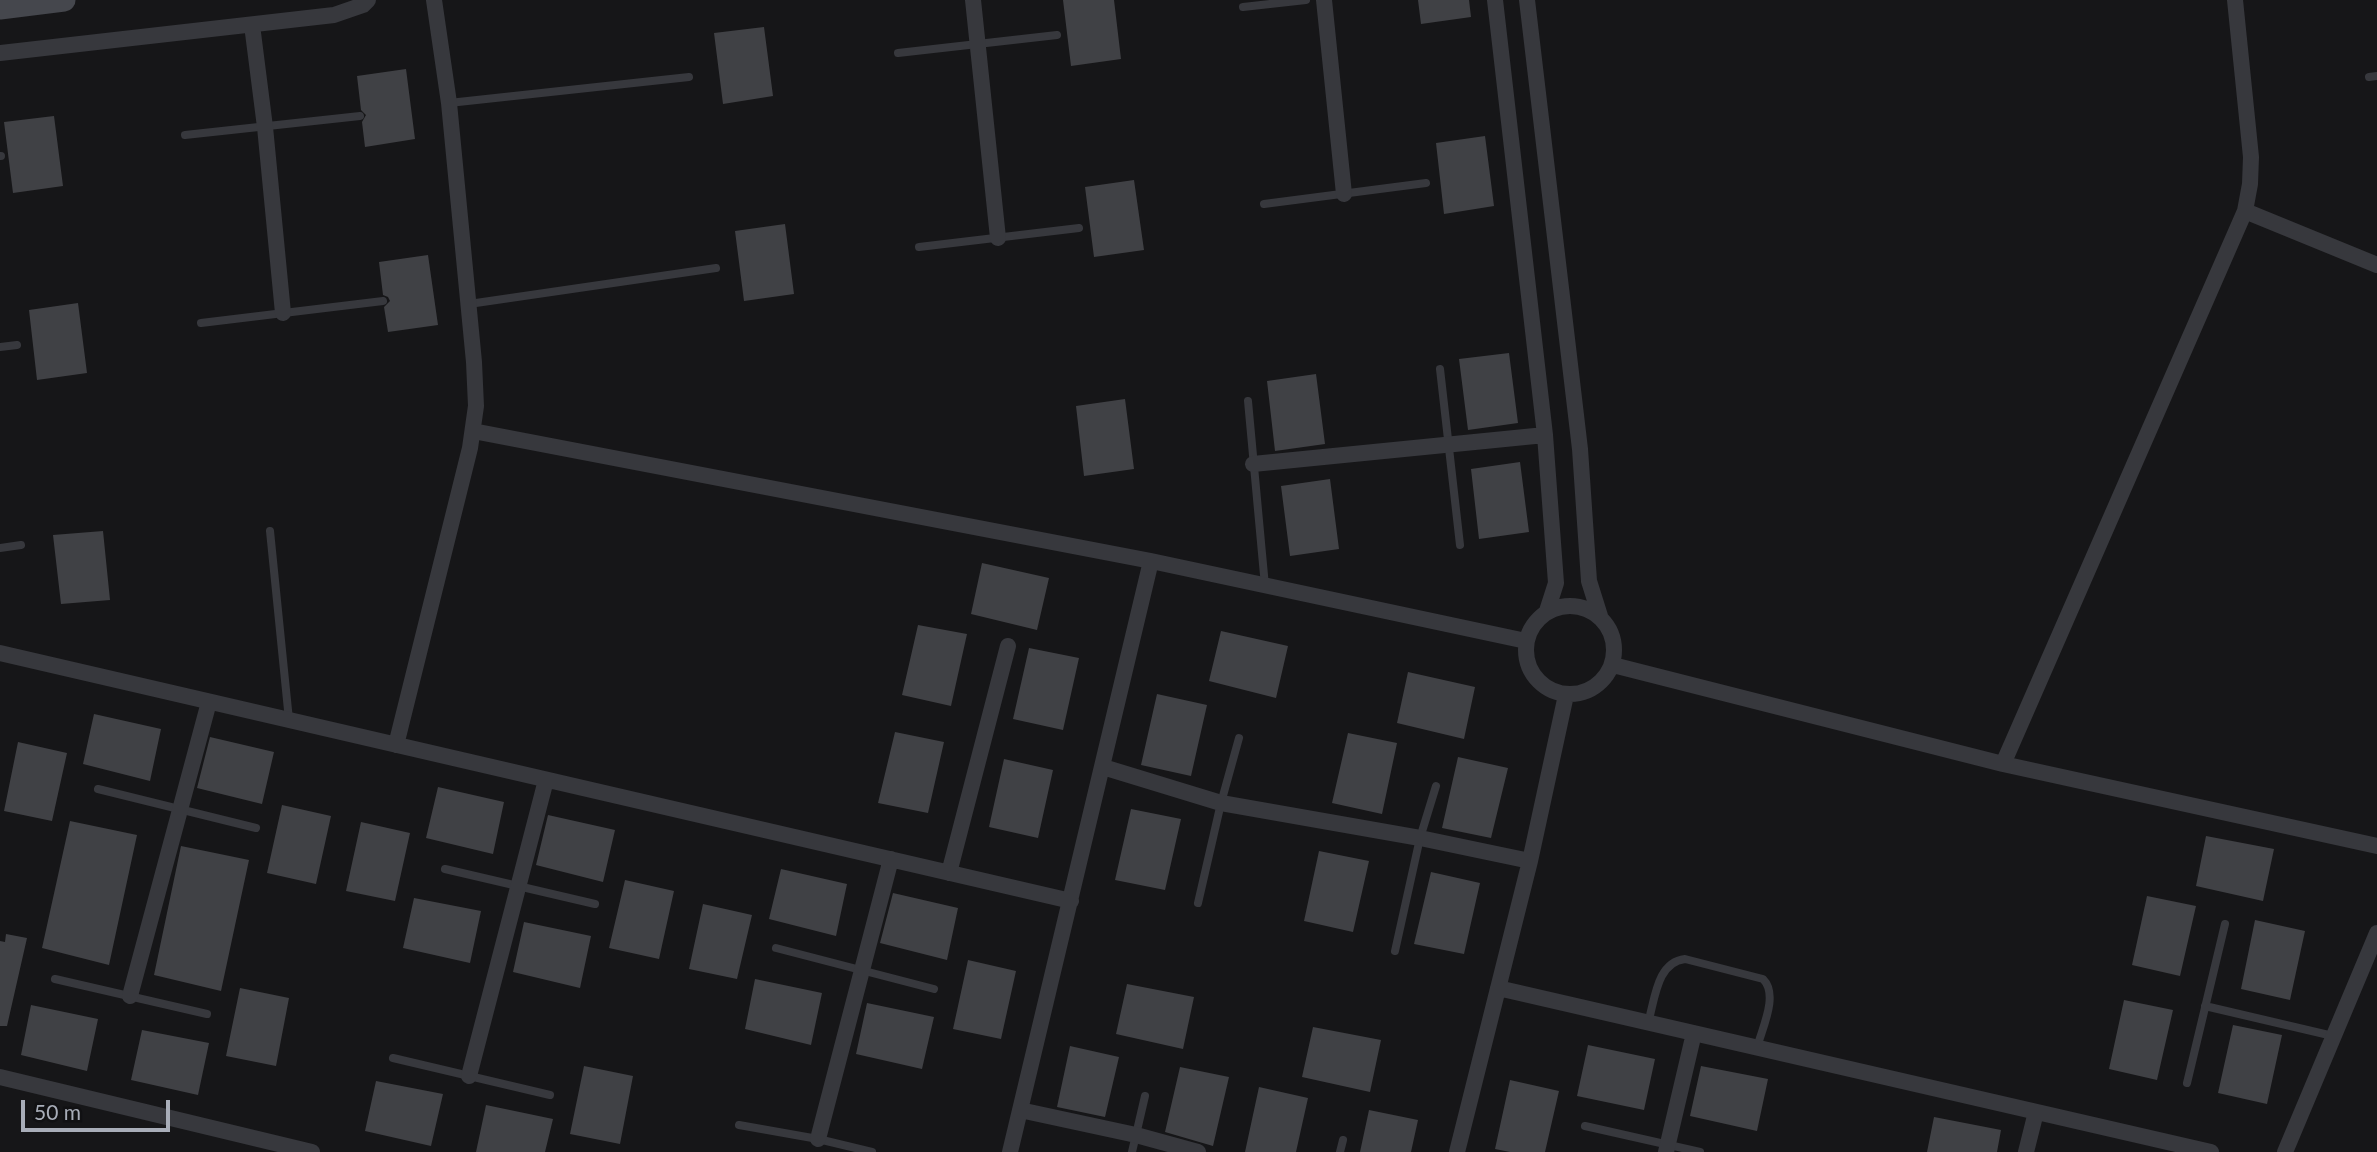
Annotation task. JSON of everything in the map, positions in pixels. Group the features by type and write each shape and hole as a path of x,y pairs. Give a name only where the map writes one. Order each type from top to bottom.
{"street":[{"path":"0,8 64,0"},
{"path":"0,53 334,15 363,5 368,0"},
{"path":"396,745 470,449 476,406 449,103 434,0"},
{"path":"973,0 998,238"},
{"path":"1324,0 1344,194"},
{"path":"1495,0 1545,435 1556,583 1547,611"},
{"path":"1527,0 1580,449 1589,581 1600,616 1611,630 1615,647 1613,664 1602,681 1586,692 1566,695 1548,689 1534,677 1526,659 1526,641 1533,624 1547,611 1565,605 1584,607 1600,616"},
{"path":"2003,764 2245,211 2251,157 2235,0"},
{"path":"251,25 265,127 283,313"},
{"path":"2245,211 2377,265"},
{"path":"473,431 1151,561 1526,641"},
{"path":"1253,464 1545,435"},
{"path":"1010,1152 1151,561"},
{"path":"949,873 1008,646"},
{"path":"0,653 1071,901"},
{"path":"1613,664 2003,764 2377,846"},
{"path":"1457,1152 1530,861 1566,695"},
{"path":"130,996 209,702"},
{"path":"1103,767 1221,803 1420,838 1530,861"},
{"path":"469,1076 546,779"},
{"path":"818,1139 891,859"},
{"path":"2285,1152 2377,933"},
{"path":"1498,988 2211,1152"},
{"path":"1666,1148 1694,1033"},
{"path":"0,1077 312,1152"},
{"path":"1020,1110 1136,1135 1198,1152"},
{"path":"2026,1152 2036,1112"}],"lane":[{"path":"1243,7 1306,0"},
{"path":"898,53 1057,35"},
{"path":"449,103 689,77"},
{"path":"185,135 360,116"},
{"path":"1264,204 1426,183"},
{"path":"919,247 1079,228"},
{"path":"469,304 716,268"},
{"path":"201,323 383,301"},
{"path":"0,347 17,345"},
{"path":"1440,369 1460,545"},
{"path":"1248,401 1265,586"},
{"path":"270,531 289,720"},
{"path":"0,548 21,545"},
{"path":"1198,903 1239,738"},
{"path":"1395,951 1420,838 1436,786"},
{"path":"98,789 257,828"},
{"path":"445,869 595,904"},
{"path":"2187,1083 2225,924"},
{"path":"775,948 934,989"},
{"path":"1648,1023 1666,966 1675,960 1685,959 1767,982 1771,997 1757,1048"},
{"path":"55,979 207,1014"},
{"path":"2205,1006 2333,1036"},
{"path":"393,1058 550,1095"},
{"path":"1132,1152 1145,1096"},
{"path":"739,1125 872,1152"},
{"path":"1584,1126 1666,1148 1700,1152"},
{"path":"1340,1152 1343,1140"}],"building":[{"path":"1063,0 1114,0 1121,59 1071,66"},
{"path":"1418,0 1469,0 1471,17 1421,24"},
{"path":"764,27 773,96 723,104 714,33"},
{"path":"406,69 415,139 365,147 362,122 366,115 361,110 357,76"},
{"path":"54,116 63,186 13,193 4,122"},
{"path":"1485,136 1494,206 1444,214 1436,143"},
{"path":"1134,180 1144,250 1094,257 1085,187"},
{"path":"785,224 794,294 744,301 735,231"},
{"path":"428,255 438,325 388,332 384,307 390,301 383,295 379,262"},
{"path":"78,303 87,373 37,380 29,310"},
{"path":"1509,353 1518,423 1468,430 1459,359"},
{"path":"1316,374 1325,444 1275,451 1267,381"},
{"path":"1125,399 1134,469 1084,476 1076,406"},
{"path":"1520,462 1529,532 1479,539 1471,469"},
{"path":"1330,479 1339,549 1290,556 1281,486"},
{"path":"103,531 110,600 61,604 53,535"},
{"path":"982,563 1049,578 1037,630 971,614"},
{"path":"918,625 967,634 951,706 902,695"},
{"path":"1221,631 1288,646 1276,698 1209,681"},
{"path":"1029,648 1079,658 1063,730 1013,719"},
{"path":"1408,672 1475,687 1464,739 1397,723"},
{"path":"1157,694 1207,705 1191,776 1141,765"},
{"path":"94,714 161,729 150,781 83,764"},
{"path":"895,732 944,742 928,813 878,803"},
{"path":"1348,733 1397,743 1382,814 1332,803"},
{"path":"210,737 274,752 262,804 197,788"},
{"path":"18,742 67,753 52,821 4,811"},
{"path":"1458,757 1508,768 1491,838 1442,828"},
{"path":"1004,759 1053,770 1038,838 989,827"},
{"path":"438,787 504,802 493,854 426,838"},
{"path":"282,805 331,816 316,884 267,873"},
{"path":"1131,809 1181,819 1165,890 1115,880"},
{"path":"548,815 615,830 603,882 536,865"},
{"path":"70,821 137,835 109,965 42,948"},
{"path":"361,822 410,833 395,901 346,891"},
{"path":"2206,836 2274,849 2263,901 2196,886"},
{"path":"181,846 249,860 221,991 154,975"},
{"path":"1319,851 1369,861 1353,932 1304,921"},
{"path":"781,869 847,884 836,936 769,919"},
{"path":"1431,872 1480,883 1464,954 1414,944"},
{"path":"625,880 674,891 659,959 609,948"},
{"path":"893,893 958,908 947,960 880,943"},
{"path":"2147,896 2196,906 2180,976 2132,965"},
{"path":"414,898 481,911 470,963 403,948"},
{"path":"703,904 752,915 737,979 689,969"},
{"path":"2255,920 2305,931 2290,1000 2241,989"},
{"path":"524,922 591,936 580,988 513,972"},
{"path":"6,934 27,938 7,1026 0,1026 0,941 5,942"},
{"path":"968,960 1016,971 1001,1039 953,1029"},
{"path":"755,979 822,993 811,1045 745,1029"},
{"path":"1127,984 1194,997 1183,1049 1116,1034"},
{"path":"240,988 289,998 276,1066 226,1056"},
{"path":"2124,1000 2173,1010 2157,1080 2109,1069"},
{"path":"867,1003 934,1017 922,1069 856,1054"},
{"path":"31,1005 98,1019 87,1071 21,1055"},
{"path":"2233,1025 2282,1035 2267,1104 2218,1093"},
{"path":"1313,1027 1381,1040 1370,1092 1302,1077"},
{"path":"142,1030 209,1043 198,1095 131,1080"},
{"path":"1588,1045 1655,1059 1644,1110 1577,1096"},
{"path":"1070,1046 1119,1057 1105,1117 1057,1107"},
{"path":"584,1066 633,1076 620,1144 570,1134"},
{"path":"1701,1066 1768,1079 1757,1131 1690,1116"},
{"path":"1180,1067 1229,1077 1213,1146 1165,1132"},
{"path":"1510,1080 1559,1091 1545,1152 1495,1149"},
{"path":"376,1081 443,1094 431,1146 365,1131"},
{"path":"1259,1087 1308,1098 1296,1152 1245,1152"},
{"path":"486,1105 553,1119 545,1152 476,1152"},
{"path":"1369,1110 1418,1120 1411,1152 1360,1152"},
{"path":"1934,1117 2001,1130 1997,1152 1927,1152"}]}
